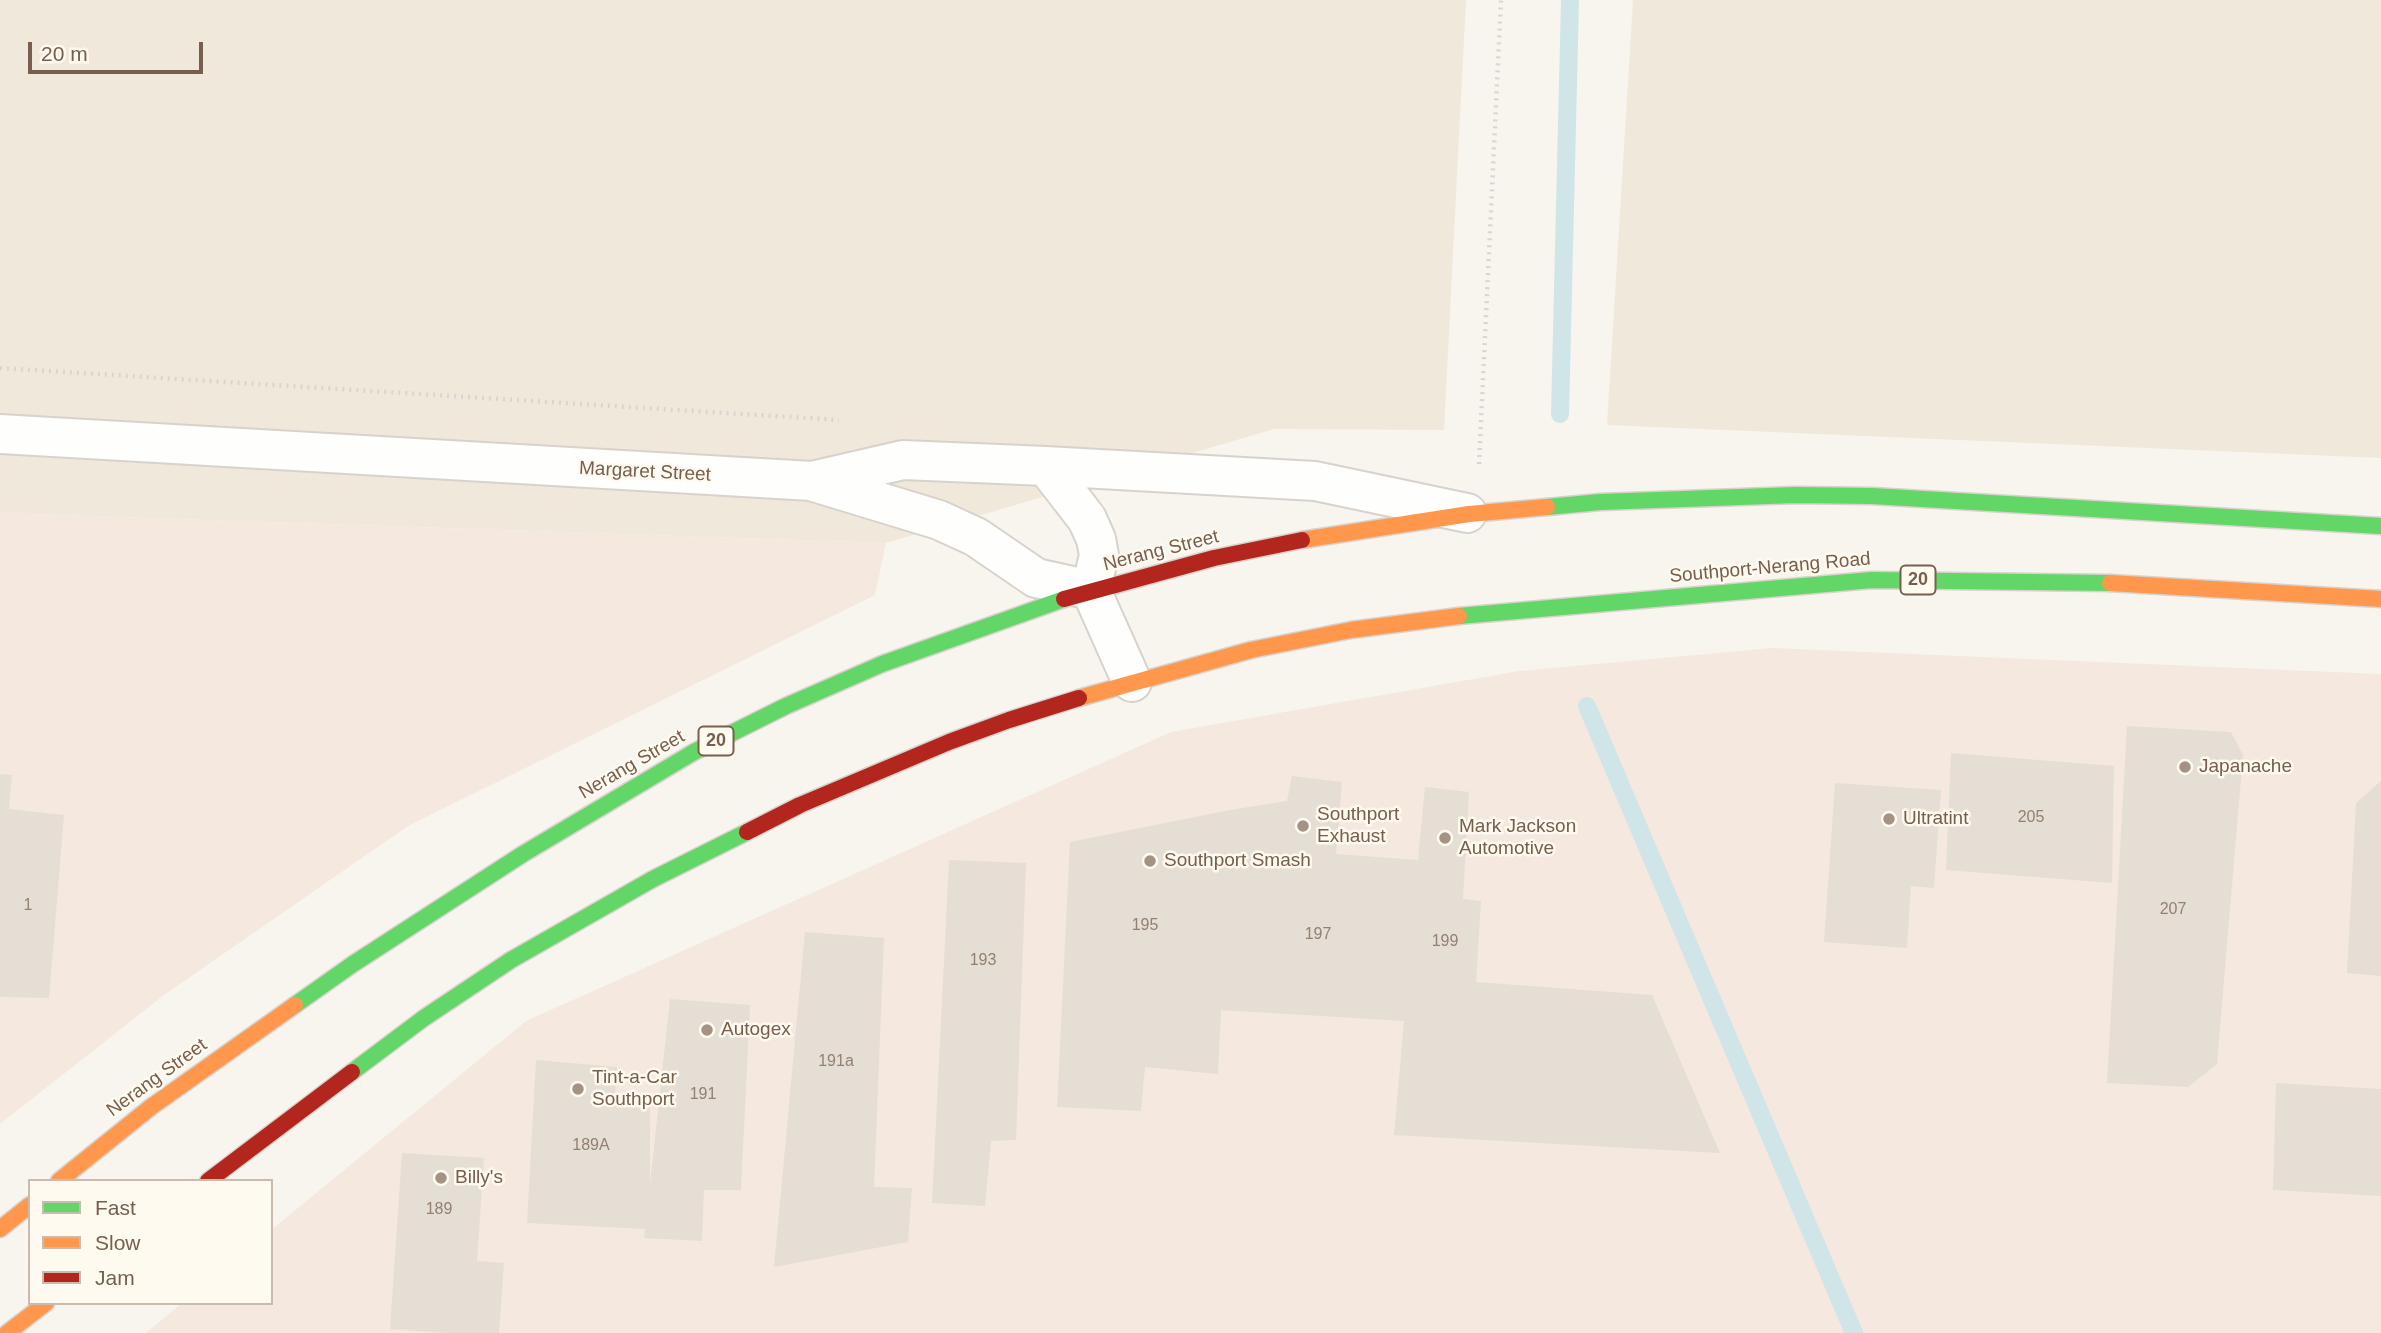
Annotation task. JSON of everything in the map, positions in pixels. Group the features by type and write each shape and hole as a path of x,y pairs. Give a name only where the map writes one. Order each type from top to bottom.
{"main road":[{"name":"20","path":"1474,513 1600,502 1796,495 1872,496 2381,526"},
{"name":"Nerang Street","path":"61,1179 151,1107 353,964 523,854 694,752 786,706 882,664 1091,590 1275,545 1474,513"},
{"name":"Southport-Nerang Road","path":"1132,682 1251,650 1351,630 1457,616 1872,580 2134,583 2381,599"},
{"name":"20","path":"211,1179 424,1018 511,960 653,879 800,805 949,742 1009,720 1132,682"},
{"path":"0,1229 28,1207"},
{"path":"7,1333 43,1305"}],"street":[{"name":"Margaret Street","path":"0,434 813,481 903,460 1046,466 1315,481 1474,513"},
{"path":"1046,466 1087,519 1096,539 1099,555 1091,590 1132,682"},
{"path":"813,481 939,520 976,537 1036,578 1091,590"}],"path":[{"path":"1474,513 1479,459 1501,0"},
{"path":"0,368 847,421"}],"shaded area":[{"path":"0,0 1466,0 1444,430 1274,429 886,543 0,513"},
{"path":"1633,0 2381,0 2381,458 1607,425"},
{"path":"0,513 886,543 875,595 408,826 164,995 0,1124"},
{"path":"1772,648 2381,674 2381,1333 146,1333 180,1305 273,1305 273,1228 526,1021 1171,732 1519,671"}],"building":[{"path":"2127,726 2231,732 2243,755 2217,1064 2188,1087 2107,1083"},
{"path":"1951,753 2114,766 2112,883 1946,870"},
{"path":"0,774 12,775 9,809 64,815 49,998 0,997"},
{"path":"1292,776 1342,782 1336,854 1418,860 1425,787 1469,792 1463,899 1481,901 1476,982 1652,995 1720,1153 1394,1135 1404,1021 1221,1010 1218,1074 1145,1067 1141,1111 1057,1107 1070,842 1287,801"},
{"path":"2381,781 2381,976 2347,973 2356,803"},
{"path":"1835,783 1941,790 1934,888 1911,886 1907,948 1824,942"},
{"path":"949,860 1026,863 1016,1140 991,1141 985,1206 932,1203"},
{"path":"805,932 884,938 874,1187 912,1188 908,1242 774,1267"},
{"path":"670,999 750,1005 741,1190 704,1190 702,1241 644,1238 645,1229 527,1223 536,1060 617,1067 614,1106 650,1107 650,1184"},
{"path":"2276,1083 2381,1089 2381,1196 2273,1190"},
{"path":"402,1153 484,1158 477,1261 504,1263 499,1333 390,1329"}],"waterway":[{"path":"1560,414 1570,0"},
{"path":"1587,706 1854,1333"}],"traffic: fast":[{"path":"1547,507 1600,502 1796,495 1872,496 2381,526"},
{"path":"1459,616 1872,580 2110,583"},
{"path":"295,1005 353,964 523,854 694,752 786,706 882,664 1064,599"},
{"path":"352,1072 424,1018 511,960 653,879 747,832"}],"traffic: slow":[{"path":"1302,540 1469,514 1547,507"},
{"path":"2110,583 2381,599"},
{"path":"1079,698 1251,650 1351,630 1459,616"},
{"path":"61,1179 151,1107 295,1005"},
{"path":"0,1229 28,1207"},
{"path":"7,1333 43,1305"}],"traffic: jam":[{"path":"1064,599 1214,558 1302,540"},
{"path":"747,832 800,805 949,742 1079,698"},
{"path":"211,1179 352,1072"}],"place":[{"name":"Japanache","path":"2185,767"},
{"name":"Ultratint","path":"1889,819"},
{"name":"Southport Exhaust","path":"1303,826"},
{"name":"Mark Jackson Automotive","path":"1445,838"},
{"name":"Southport Smash","path":"1150,861"},
{"name":"Autogex","path":"707,1030"},
{"name":"Tint-a-Car Southport","path":"578,1089"},
{"name":"Billy's","path":"441,1178"}]}
